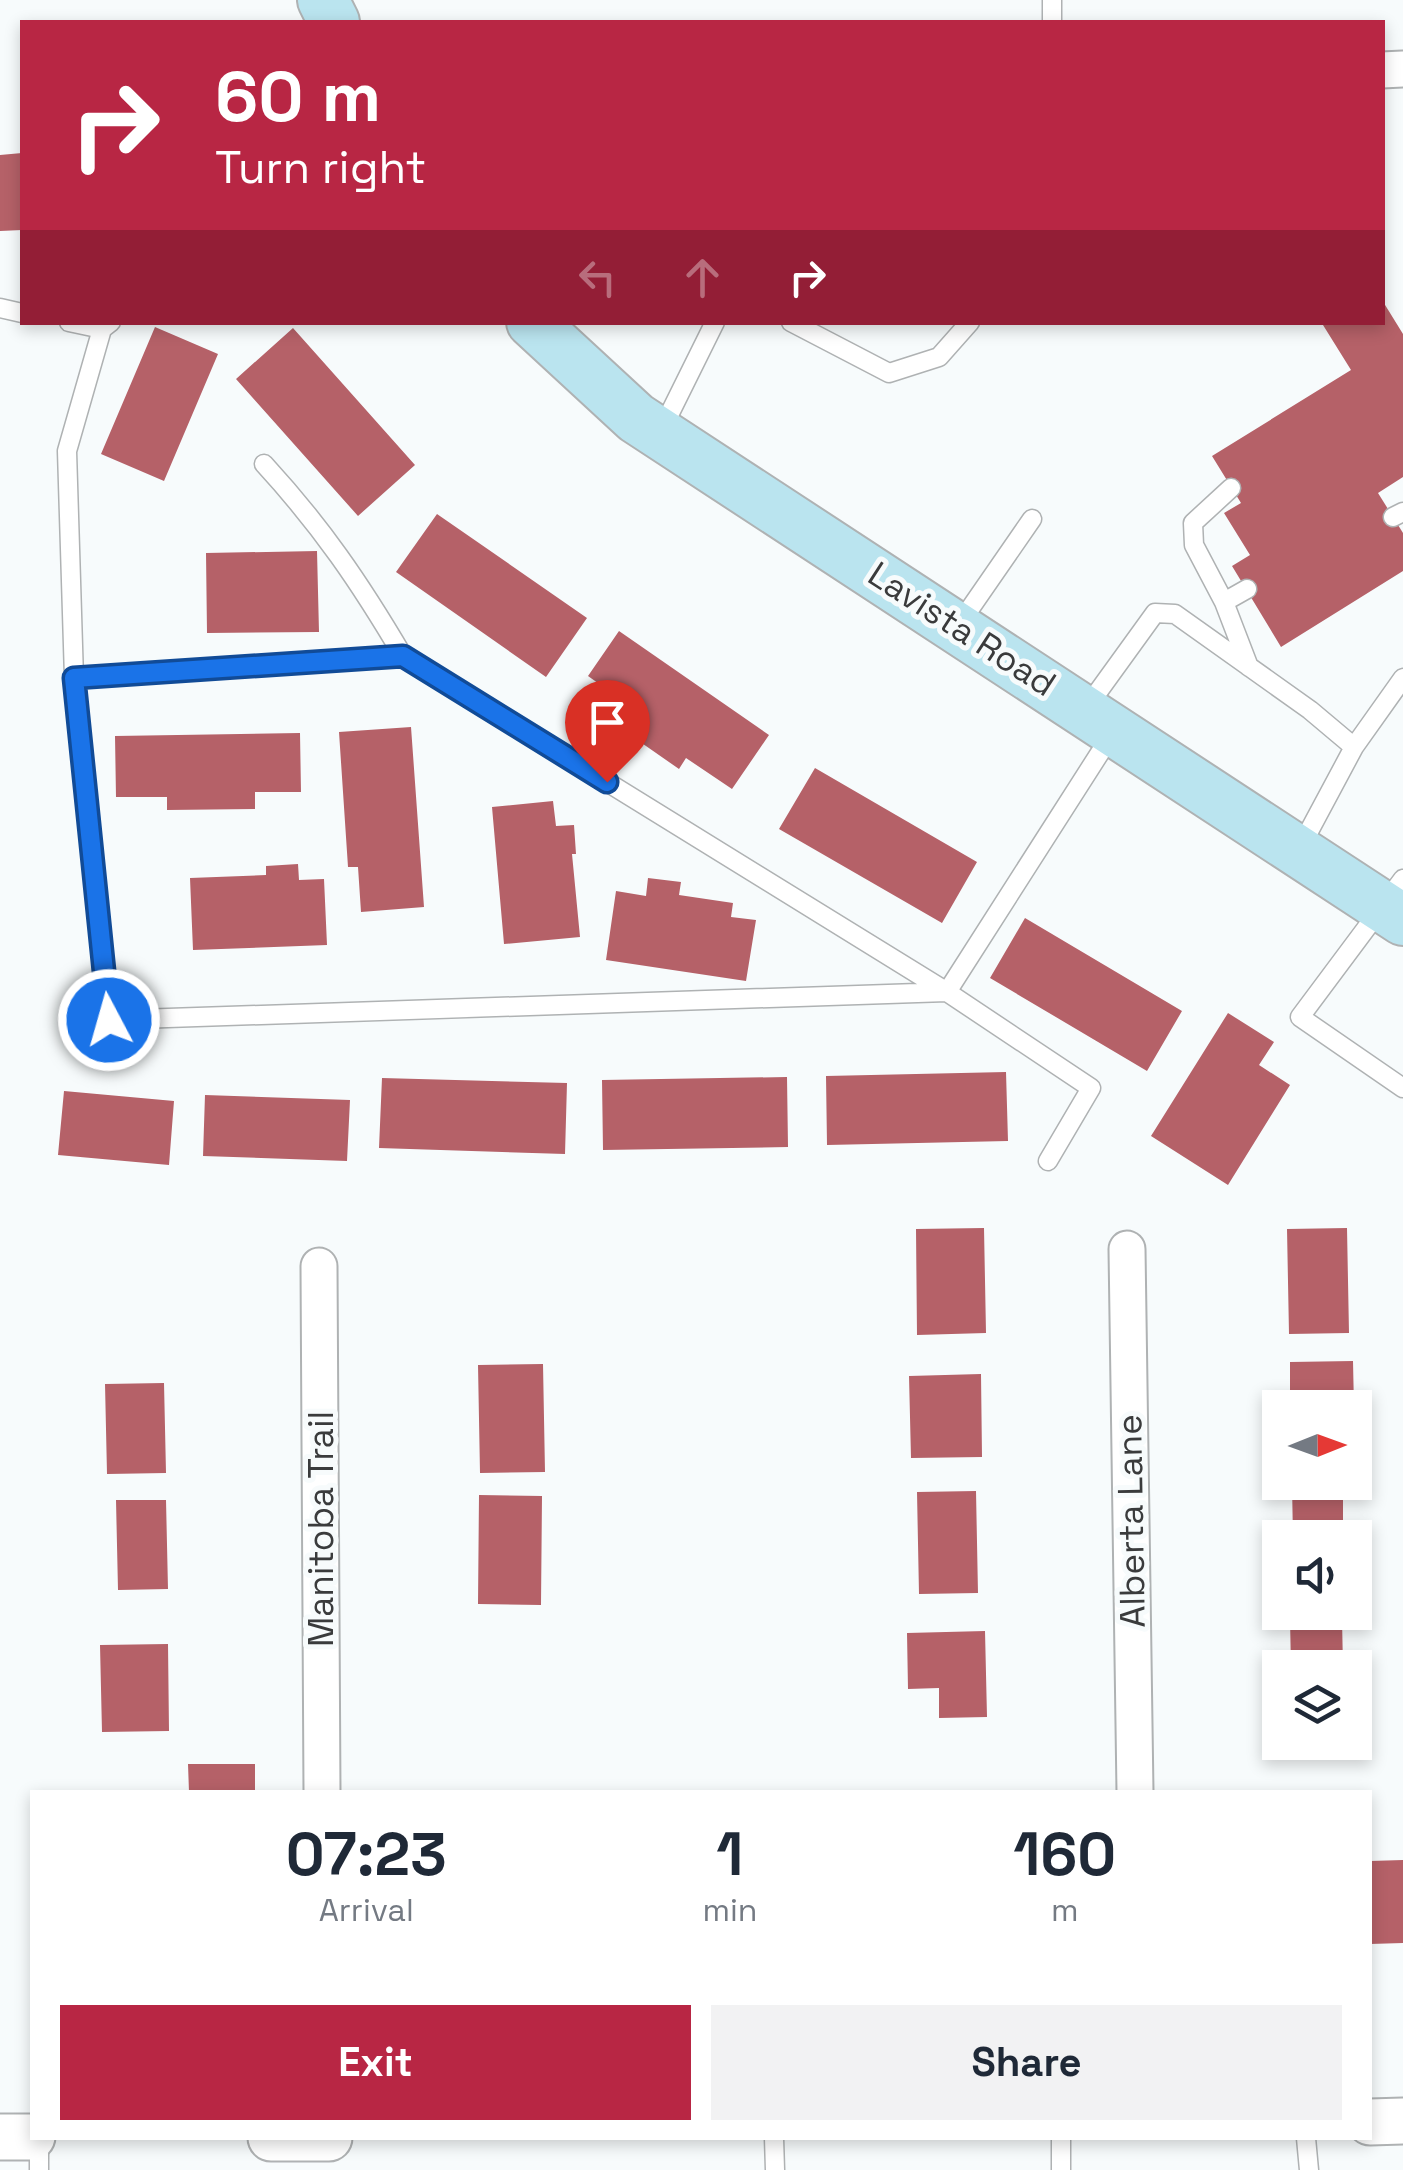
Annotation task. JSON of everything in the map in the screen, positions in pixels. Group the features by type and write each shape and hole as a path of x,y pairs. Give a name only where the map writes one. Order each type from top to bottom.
{"main road":[{"name":"Lavista Road","path":"535,325 636,418 1300,848 1396,901"}],"street":[{"name":"Alberta Lane","path":"1127,1249 1135,1790"},
{"name":"Manitoba Trail","path":"319,1266 322,1790"},
{"path":"1372,2122 1403,2121"},
{"path":"0,2137 30,2137"}],"lane":[{"path":"660,433 714,325"},
{"path":"797,325 889,373 938,357 967,325"},
{"path":"107,326 67,452 74,678 109,1020 947,992"},
{"path":"264,464 319,523 350,566 403,656 947,992 1092,1088 1048,1161"},
{"path":"1231,488 1193,523 1194,545 1224,602 1249,666"},
{"path":"958,627 1032,519"},
{"path":"1224,602 1246,589"},
{"path":"947,992 1101,719 1155,613 1176,614 1354,747"},
{"path":"74,678 403,656"},
{"path":"1300,848 1354,747 1403,678"},
{"path":"1396,901 1300,1017 1403,1088"},
{"path":"36,2140 38,2170"},
{"path":"774,2140 775,2170"},
{"path":"1061,2140 1061,2170"},
{"path":"1306,2140 1309,2170"}],"building":[{"path":"20,153 20,230 0,231 0,155"},
{"path":"1385,305 1403,334 1403,477 1378,493 1403,533 1403,571 1281,647 1232,566 1250,555 1224,513 1241,503 1212,456 1351,370 1323,325 1385,325"},
{"path":"155,327 218,354 164,481 101,454"},
{"path":"293,328 415,465 358,516 236,379"},
{"path":"437,514 587,618 546,677 396,572"},
{"path":"317,551 319,632 207,633 206,553"},
{"path":"619,631 769,735 732,789 686,758 679,769 613,723 626,703 588,676"},
{"path":"411,727 424,907 361,912 358,867 348,867 339,732"},
{"path":"300,733 301,792 255,792 255,809 167,810 167,797 116,797 115,736"},
{"path":"815,768 977,862 942,923 779,829"},
{"path":"553,801 556,826 574,825 576,854 572,854 580,937 504,944 492,807"},
{"path":"298,864 299,880 324,879 327,945 193,950 190,878 266,875 266,866"},
{"path":"648,878 681,882 679,895 733,903 731,917 756,920 746,981 606,960 616,891 646,896"},
{"path":"1025,918 1182,1011 1147,1071 990,978"},
{"path":"1228,1013 1274,1042 1259,1065 1290,1085 1228,1185 1151,1136"},
{"path":"1006,1072 1008,1141 827,1145 826,1076"},
{"path":"787,1077 788,1147 603,1150 602,1080"},
{"path":"382,1078 567,1083 565,1154 379,1148"},
{"path":"64,1091 174,1101 169,1165 58,1155"},
{"path":"205,1095 350,1100 347,1161 203,1156"},
{"path":"984,1228 986,1333 917,1335 916,1229"},
{"path":"1347,1228 1349,1333 1289,1334 1287,1229"},
{"path":"1353,1361 1354,1390 1290,1390 1290,1362"},
{"path":"543,1364 545,1472 480,1473 478,1365"},
{"path":"981,1374 982,1457 911,1458 909,1376"},
{"path":"164,1383 166,1473 107,1474 105,1384"},
{"path":"976,1491 978,1593 919,1594 917,1492"},
{"path":"479,1495 542,1496 541,1605 478,1604"},
{"path":"116,1500 166,1500 168,1589 118,1590"},
{"path":"1292,1500 1343,1500 1343,1520 1293,1520"},
{"path":"1290,1630 1342,1630 1343,1650 1291,1650"},
{"path":"985,1631 987,1717 939,1718 939,1688 908,1689 907,1633"},
{"path":"168,1644 169,1731 102,1732 100,1645"},
{"path":"188,1764 255,1764 255,1790 189,1790"},
{"path":"1403,1860 1403,1943 1372,1944 1372,1861"}],"route":[{"path":"109,1020 74,678 403,656 607,782"}]}
